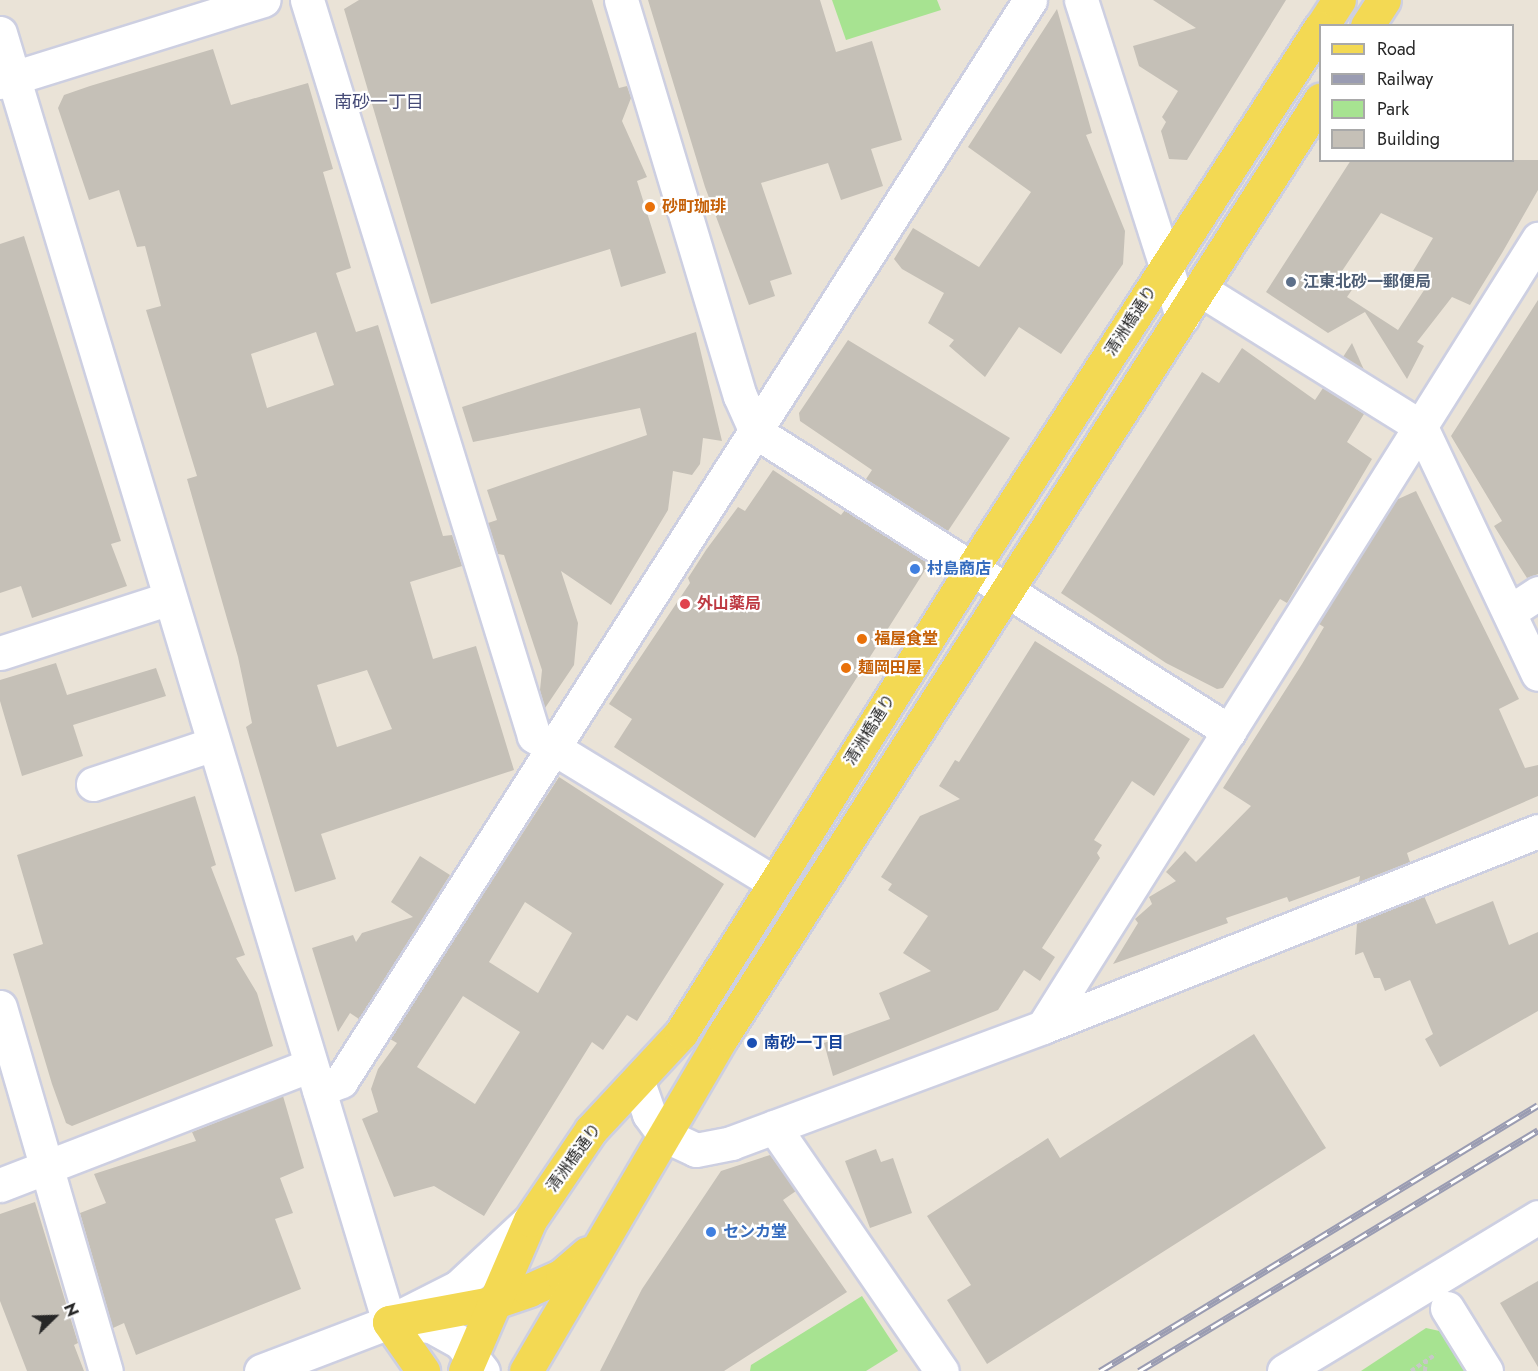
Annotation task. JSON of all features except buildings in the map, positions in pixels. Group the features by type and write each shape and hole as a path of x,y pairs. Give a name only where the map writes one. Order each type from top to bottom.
{"main road":[{"name":"清洲橋通り","path":"1323,24 1339,0"},
{"path":"1369,24 1384,0"},
{"name":"清洲橋通り","path":"473,1366 492,1303 530,1220 591,1130 638,1082 681,1033 973,567 1319,30"},
{"path":"526,1371 723,1036 1010,590 1319,102"},
{"path":"423,1371 388,1322 492,1303 562,1275 602,1240"}],"street":[{"path":"7,79 264,0"},
{"path":"307,0 534,736 775,883"},
{"path":"621,0 740,396 756,432 1010,590 1229,731"},
{"path":"0,1185 46,1167 315,1077 341,1081 1030,0"},
{"path":"1081,0 1168,264 1182,317"},
{"path":"0,33 7,79 213,744 388,1322"},
{"path":"1043,1027 1538,239"},
{"path":"1201,290 1421,427 1538,674"},
{"path":"1509,612 1538,593"},
{"path":"0,653 167,598"},
{"path":"93,784 213,744"},
{"path":"638,1082 649,1114 664,1136 696,1150 774,1127 1043,1027 1538,831"},
{"path":"0,1007 106,1371"},
{"path":"774,1127 942,1371"},
{"path":"1284,1371 1538,1217"},
{"path":"285,1368 388,1322 458,1287 530,1220"},
{"path":"1447,1308 1486,1371"},
{"path":"388,1322 431,1326 460,1342 473,1366"}],"path":[{"path":"1425,1371 1426,1360"}],"green space":[{"path":"832,0 937,0 941,10 846,40"},
{"path":"862,1296 898,1351 866,1371 750,1371 751,1365"},
{"path":"1426,1328 1444,1332 1468,1371 1361,1371"}],"railway":[{"path":"1100,1371 1538,1105"},
{"path":"1139,1371 1538,1130"}],"place":[{"name":"砂町珈琲","path":"650,207"},
{"name":"江東北砂一郵便局","path":"1291,282"},
{"name":"村島商店","path":"915,569"},
{"name":"外山薬局","path":"685,604"},
{"name":"福屋食堂","path":"862,639"},
{"name":"麺岡田屋","path":"846,668"},
{"name":"南砂一丁目","path":"752,1043"},
{"name":"センカ堂","path":"711,1232"}],"district":[{"name":"南砂一丁目","path":"379,102"}]}
